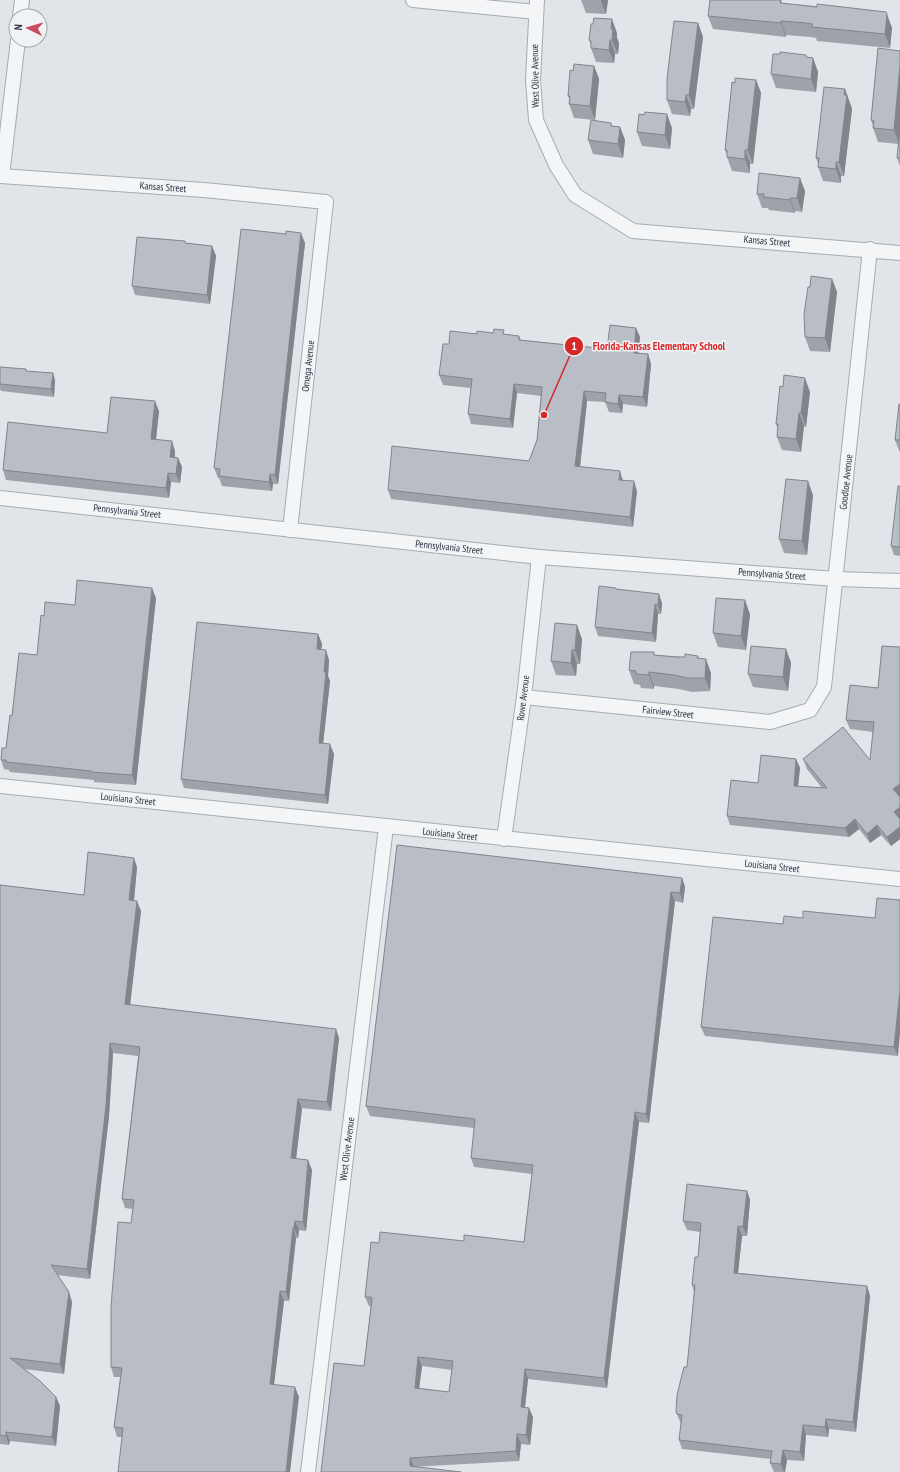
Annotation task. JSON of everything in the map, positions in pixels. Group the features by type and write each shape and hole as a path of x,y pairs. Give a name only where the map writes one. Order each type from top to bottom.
{"street":[{"path":"413,0 536,6"},
{"name":"West Olive Avenue","path":"536,6 533,80 536,120 556,164 576,195 633,230"},
{"path":"1,176 17,48"},
{"name":"Kansas Street","path":"1,176 204,190 326,202"},
{"name":"Omega Avenue","path":"290,530 326,202"},
{"name":"Kansas Street","path":"633,230 900,253"},
{"name":"Goodloe Avenue","path":"810,710 824,688 870,250"},
{"name":"Pennsylvania Street","path":"0,498 539,557 836,579 900,581"},
{"name":"Rowe Avenue","path":"504,839 524,697 539,557"},
{"name":"Fairview Street","path":"524,697 770,722 810,710"},
{"name":"Louisiana Street","path":"0,786 900,880"},
{"name":"West Olive Avenue","path":"308,1472 386,827"}],"building":[{"path":"710,0 781,0 780,3 817,7 817,4 886,12 885,34 812,27 812,24 806,23 781,21 781,23 708,16"},
{"path":"594,18 612,19 612,40 610,40 609,50 591,48 591,41 589,40 591,24 593,24"},
{"path":"674,21 698,23 689,95 686,95 685,102 667,100 667,79"},
{"path":"878,48 900,51 894,130 873,128 874,121 871,120"},
{"path":"780,52 806,55 806,57 813,58 811,79 771,74 773,54 780,54"},
{"path":"574,64 594,66 590,106 569,104 570,96 568,96 570,70 573,71"},
{"path":"735,78 756,80 748,150 745,150 745,159 727,157 727,150 725,150 732,82 735,83"},
{"path":"824,87 845,89 844,95 847,95 839,162 836,162 836,169 818,167 819,158 816,158"},
{"path":"645,112 667,114 665,135 637,132 639,114 644,115"},
{"path":"591,120 611,123 611,126 620,127 618,144 588,140"},
{"path":"899,137 900,158 897,158"},
{"path":"759,173 800,178 797,198 790,198 790,200 764,197 764,194 757,194"},
{"path":"241,229 286,234 286,231 301,233 275,475 270,474 269,482 219,476 220,469 214,468"},
{"path":"137,237 185,241 185,243 212,246 207,295 132,286"},
{"path":"811,276 832,279 825,338 805,337 804,314"},
{"path":"610,325 636,328 634,353 648,354 643,397 619,395 618,404 605,402 606,393 584,391 575,466 620,471 619,480 634,481 630,517 388,490 392,446 529,461 537,440 542,387 514,384 510,419 468,414 472,379 439,375 443,344 449,344 450,331 477,334 477,331 493,333 494,329 504,330 503,334 519,336 519,340 607,349"},
{"path":"0,367 53,373 51,389 0,384"},
{"path":"784,375 805,378 796,439 777,437 778,424 776,424 780,386 783,387"},
{"path":"111,397 155,401 151,439 172,441 170,457 178,458 176,474 168,473 166,488 3,470 8,422 107,433"},
{"path":"899,404 900,440 895,440"},
{"path":"786,479 808,481 802,541 779,539"},
{"path":"898,486 900,486 900,547 891,546"},
{"path":"77,580 152,588 132,775 91,772 6,762 6,760 1,760 2,748 6,748 10,715 12,716 19,653 37,655 41,615 44,616 45,602 75,605"},
{"path":"599,586 659,594 658,605 655,604 652,633 595,627"},
{"path":"716,598 745,600 741,636 713,633"},
{"path":"197,622 318,634 317,649 326,650 324,672 326,672 319,743 330,744 325,795 181,779"},
{"path":"555,623 577,625 575,650 572,650 571,663 551,661"},
{"path":"751,646 786,649 783,677 748,674"},
{"path":"882,646 900,647 900,784 893,789 900,797 900,807 894,812 900,819 900,827 887,837 877,825 867,834 855,819 845,828 727,816 731,780 758,783 761,755 796,759 794,786 827,788 803,759 843,727 870,760 874,722 846,720 850,685 878,688"},
{"path":"631,652 654,652 654,655 676,657 685,657 685,654 698,656 697,658 706,659 705,678 687,678 649,672 649,675 636,674 636,671 629,670"},
{"path":"397,845 682,878 680,893 671,892 646,1114 635,1112 604,1378 525,1369 521,1407 529,1408 526,1435 517,1434 516,1451 410,1458 410,1466 461,1472 321,1472 334,1363 364,1366 372,1299 371,1297 365,1297 371,1242 379,1243 380,1232 464,1241 464,1235 524,1242 533,1165 471,1158 475,1119 366,1106","holes":["418,1357 453,1361 449,1392 415,1388"]},
{"path":"88,852 134,858 129,900 137,901 125,1004 336,1029 327,1102 298,1099 291,1158 308,1160 303,1222 295,1221 286,1292 280,1291 270,1384 295,1387 286,1472 118,1472 123,1428 114,1427 122,1368 111,1367 111,1306 118,1222 131,1223 134,1200 122,1199 140,1047 110,1043 106,1106 87,1269 51,1265 69,1292 60,1364 10,1358 40,1381 56,1397 52,1437 6,1432 6,1436 0,1435 0,885 84,895"},
{"path":"877,898 900,900 900,990 894,1047 701,1027 713,917 783,924 784,916 803,918 803,911 875,918"},
{"path":"687,1184 747,1191 743,1227 738,1226 734,1273 867,1286 853,1422 826,1419 825,1427 803,1425 800,1452 783,1450 781,1464 770,1463 772,1451 679,1440 682,1415 677,1414 676,1412 677,1395 684,1367 687,1367 695,1285 692,1285 695,1257 698,1257 701,1223 683,1221"}],"place":[{"name":"Florida-Kansas Elementary School","path":"544,415"}]}
